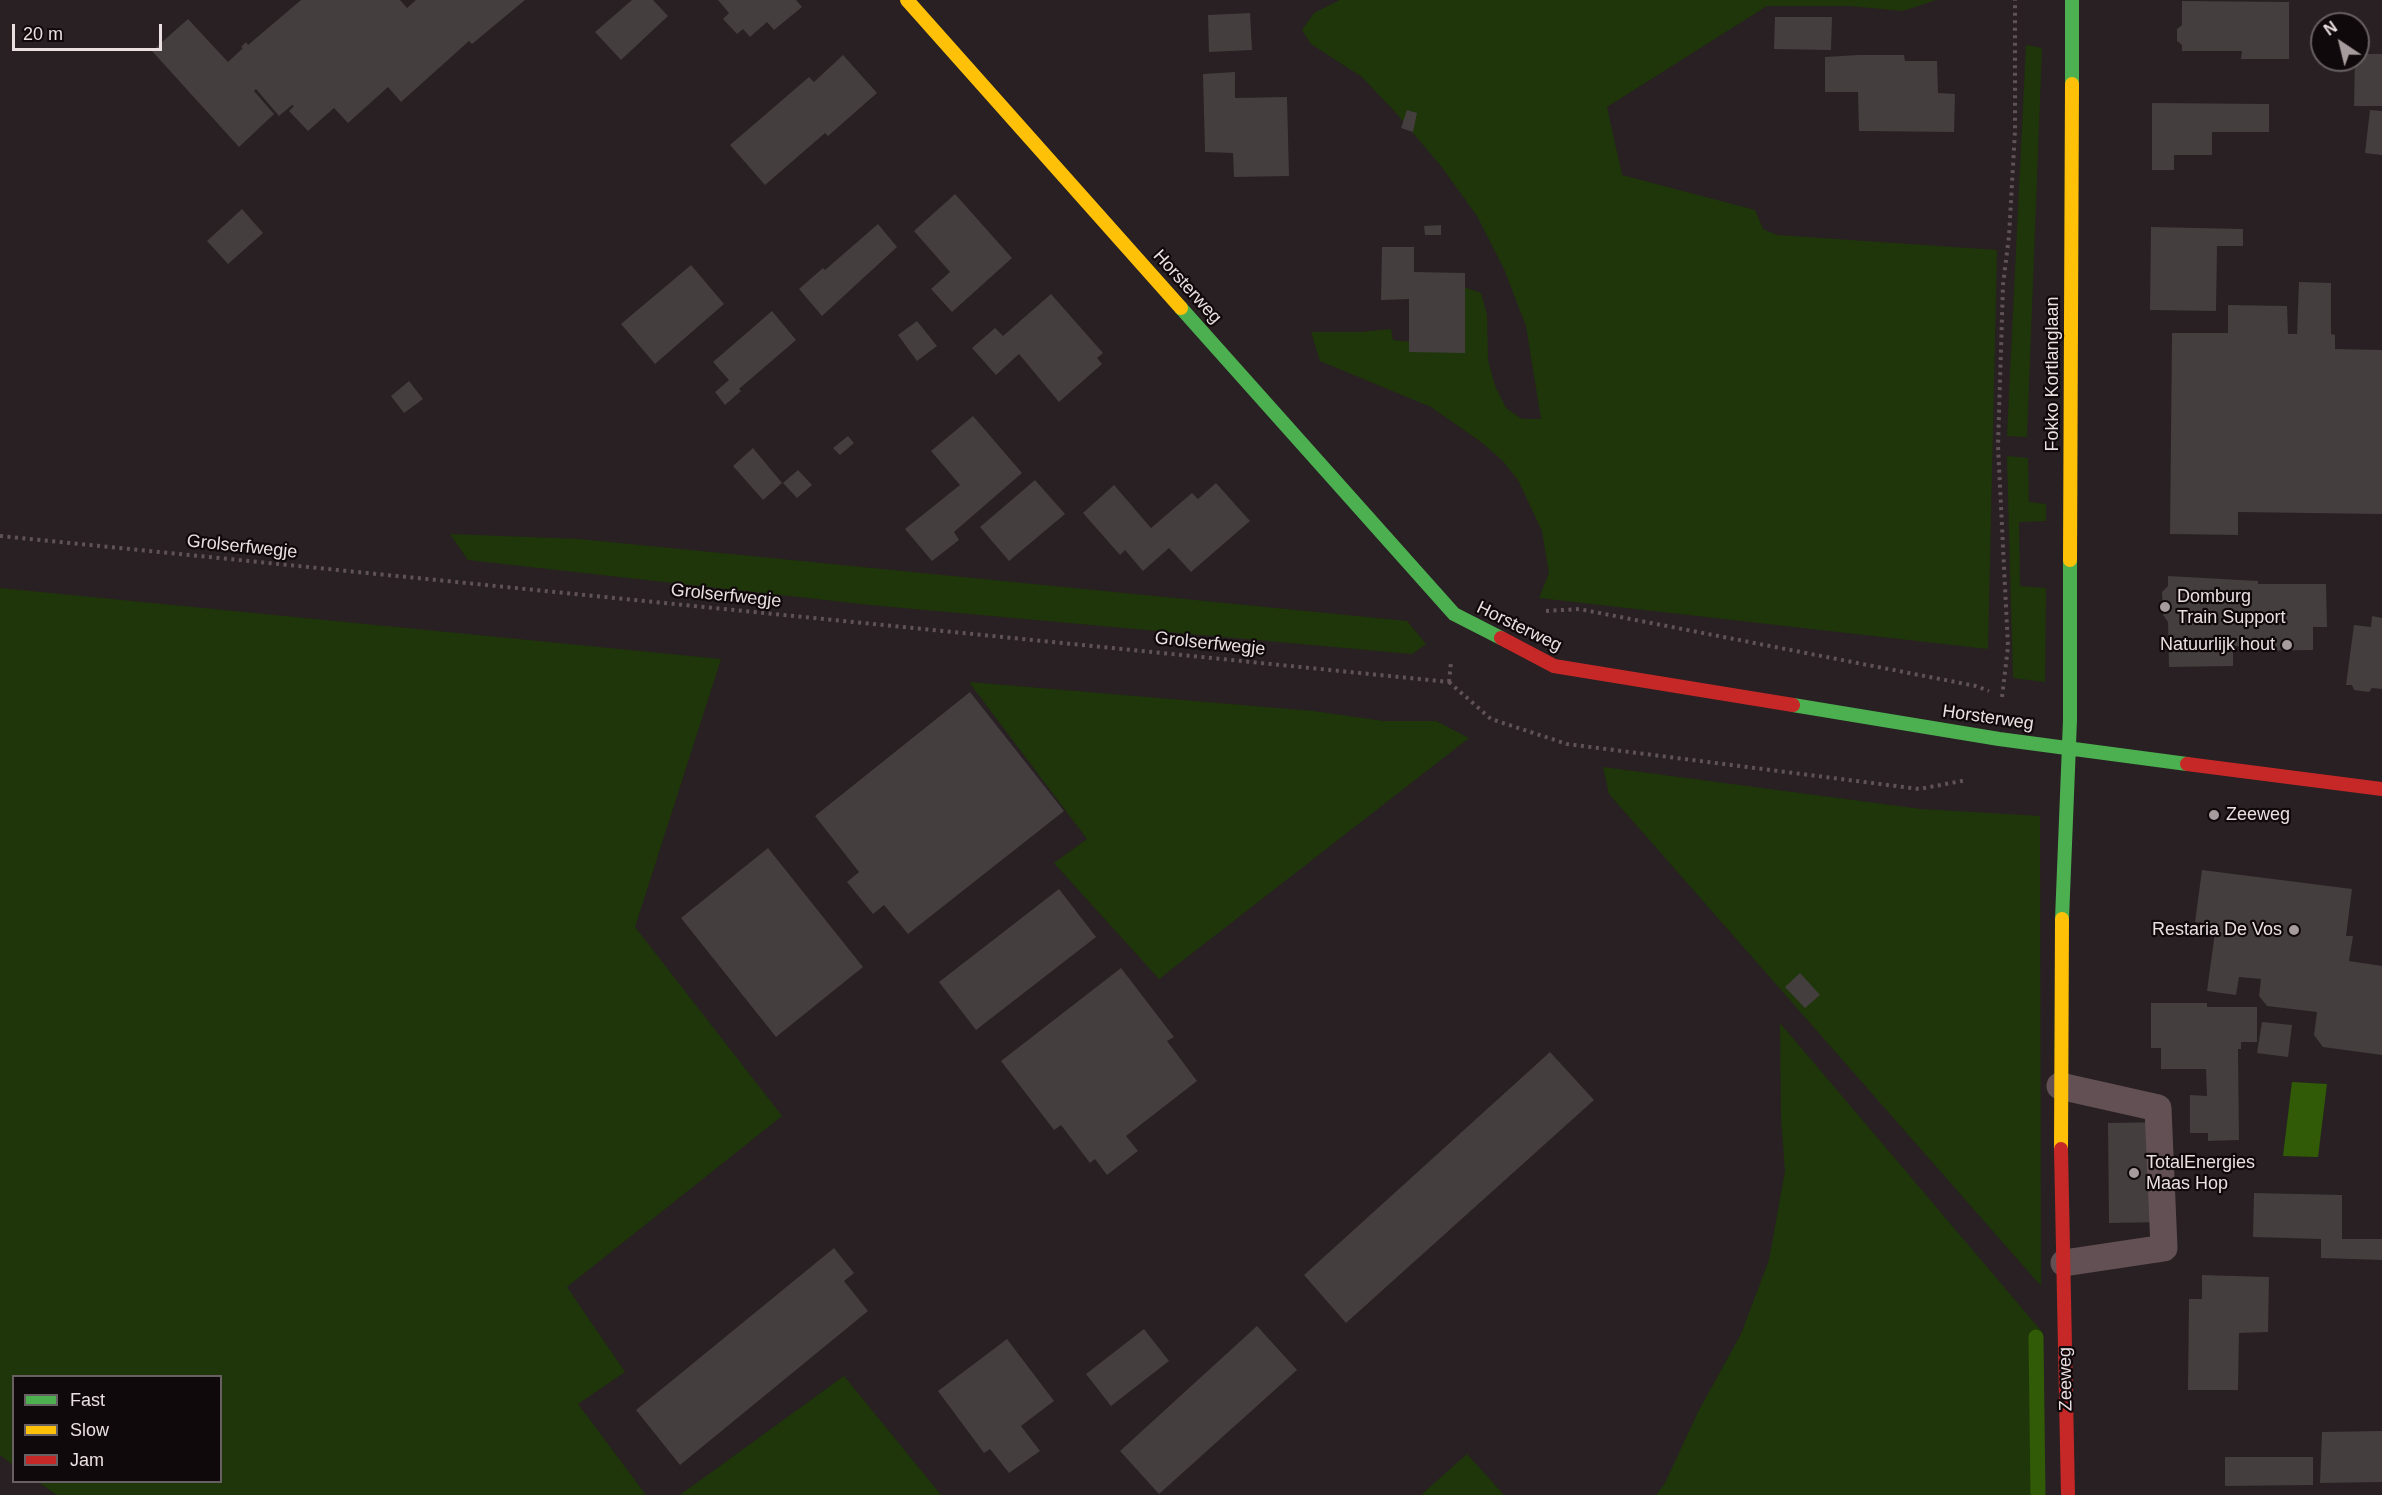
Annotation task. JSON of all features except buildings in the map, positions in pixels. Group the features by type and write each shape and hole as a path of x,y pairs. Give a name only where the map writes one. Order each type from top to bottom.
{"main road":[{"name":"Horsterweg","path":"907,0 1454,614 1554,666 1987,737 2382,789"},
{"name":"Fokko Kortlanglaan","path":"2068,748 2072,0"},
{"name":"Zeeweg","path":"2068,748 2061,939 2060,1086 2068,1495"}],"lane":[{"path":"2060,1086 2158,1108 2164,1248 2064,1263"}],"path":[{"name":"Horsterweg","path":"1579,609 1976,686 2002,697 2008,647 1998,446 2003,285 2009,236 2015,131 2015,0"},
{"name":"Grolserfwegje","path":"0,536 1449,682 1491,719 1568,744 1919,789 1976,778"}],"shaded area":[{"path":"1340,0 1936,0 1903,11 1849,6 1767,6 1607,107 1622,175 1755,210 1763,229 1777,235 1997,250 1988,649 1539,598 1549,573 1542,531 1518,480 1502,460 1481,442 1431,407 1320,361 1311,332 1362,332 1391,329 1393,340 1440,345 1464,287 1481,293 1487,315 1488,360 1495,386 1506,408 1522,419 1541,419 1526,326 1504,269 1477,216 1441,166 1396,113 1362,77 1311,44 1302,30 1314,13"},
{"path":"2026,45 2042,48 2027,437 2007,436"},
{"path":"2007,456 2028,458 2029,502 2046,504 2046,521 2019,522 2020,586 2046,588 2045,682 2013,678"},
{"path":"450,534 579,539 1407,621 1426,644 1412,654 870,605 468,560"},
{"path":"0,588 721,659 635,927 782,1116 567,1287 625,1372 578,1404 646,1495 57,1495 39,1483 222,1483 222,1375 12,1375 12,1464 0,1455"},
{"path":"969,682 1313,711 1383,721 1436,721 1469,738 1159,979 1054,863 1087,839"},
{"path":"1603,767 1921,809 2040,816 2041,1286 1609,794"},
{"path":"1780,1023 2043,1333 2043,1495 1656,1495 1665,1483 1698,1412 1741,1334 1769,1260 1785,1171 1781,1117"},
{"path":"2292,1082 2327,1084 2318,1157 2283,1156"},
{"path":"844,1376 941,1495 680,1495"},
{"path":"1467,1454 1504,1495 1421,1495"}],"waterway":[{"path":"2036,1337 2038,1495"}],"traffic: fast":[{"path":"2072,0 2072,84"},
{"path":"1181,308 1454,614 1501,638"},
{"path":"2062,919 2070,720 2070,560"},
{"path":"1793,705 1999,739 2187,764"}],"traffic: slow":[{"path":"907,0 1181,308"},
{"path":"2070,560 2072,84"},
{"path":"2061,1149 2062,919"}],"traffic: jam":[{"path":"1501,638 1554,666 1793,705"},
{"path":"2187,764 2382,789"},
{"path":"2061,1149 2068,1495"}],"place":[{"name":"Domburg Train Support","path":"2165,607"},
{"name":"Natuurlijk hout","path":"2287,645"},
{"name":"Zeeweg","path":"2214,815"},
{"name":"Restaria De Vos","path":"2294,930"},
{"name":"TotalEnergies Maas Hop","path":"2134,1173"}]}
